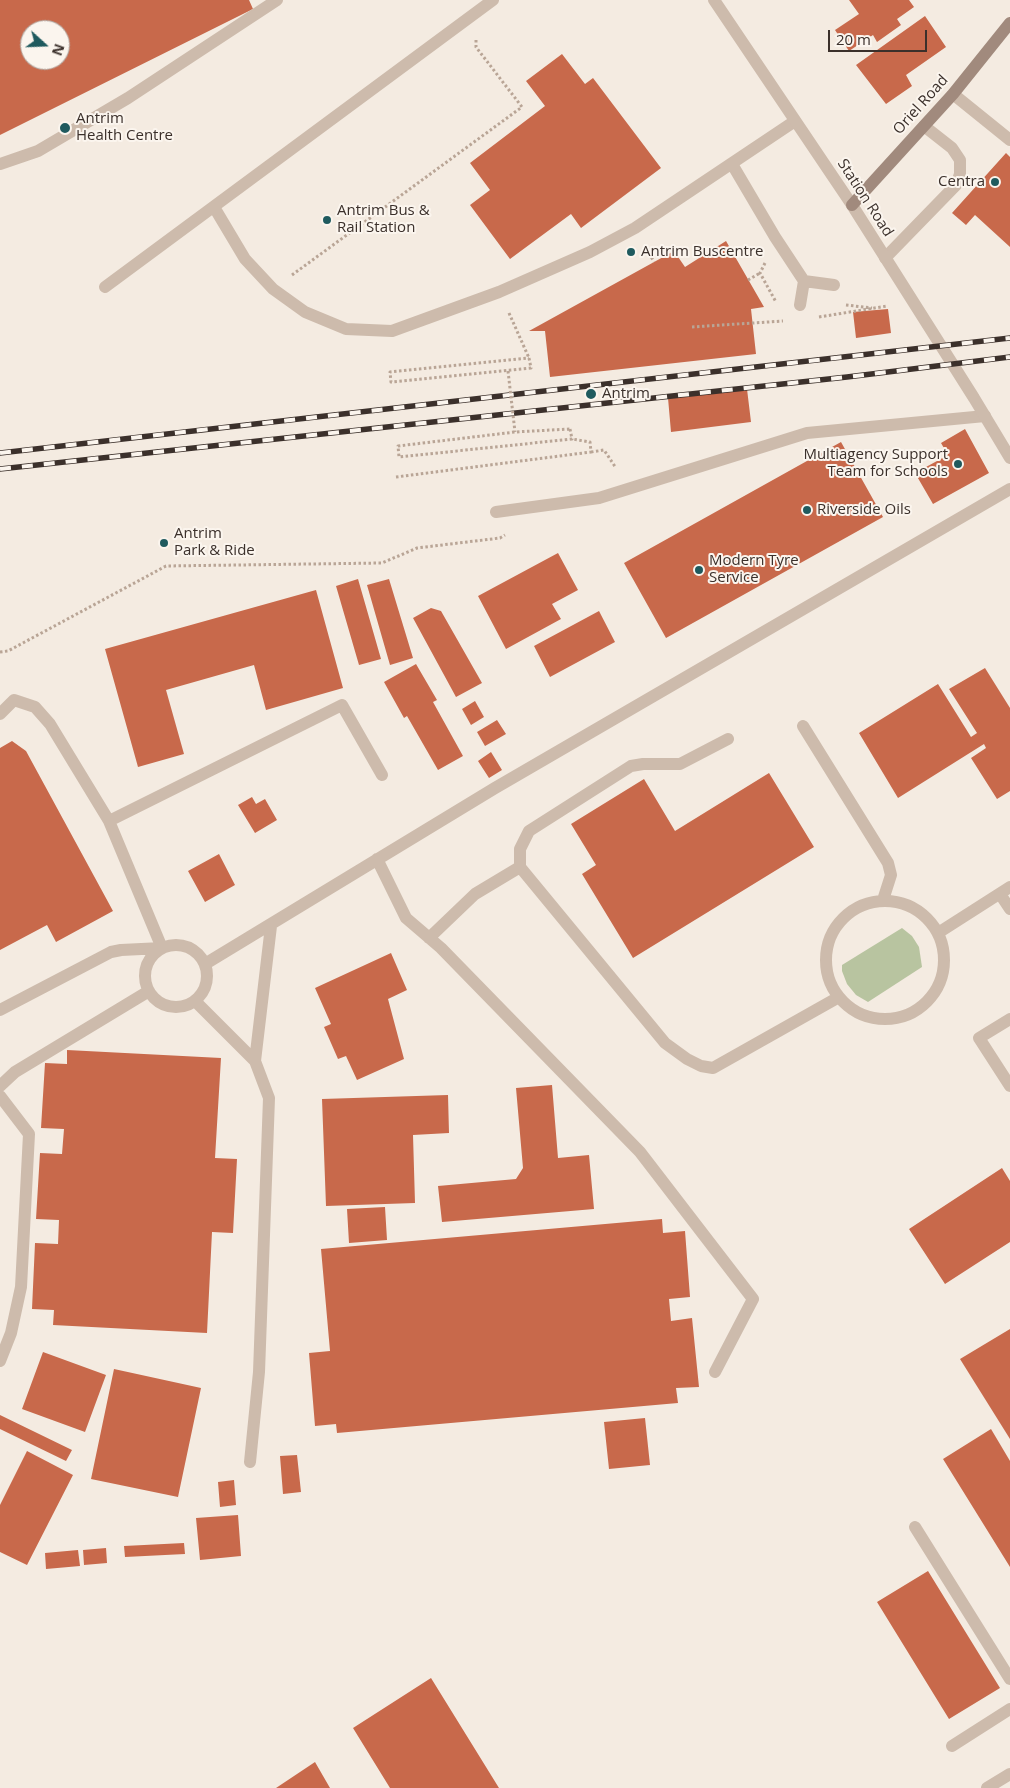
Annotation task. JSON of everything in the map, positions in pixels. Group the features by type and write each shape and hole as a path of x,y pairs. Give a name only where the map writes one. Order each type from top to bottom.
{"street":[{"path":"0,164 38,151 128,98 276,0"},
{"path":"106,287 493,0"},
{"name":"Station Road","path":"714,0 852,205 1010,458"},
{"name":"Oriel Road","path":"852,205 953,94 1010,23"},
{"path":"953,94 1010,140"},
{"path":"214,207 245,259 273,289 305,312 346,329 392,331 499,292 590,252 635,228 795,122"},
{"path":"885,258 956,185 960,174 960,160 952,148 924,126"},
{"path":"732,164 775,237 804,281 800,305"},
{"path":"804,281 834,285"},
{"path":"502,512 598,498 807,433 985,416"},
{"path":"206,964 495,788 1010,489"},
{"path":"0,714 14,700 36,707 50,724 109,821 162,948"},
{"path":"109,821 342,705 382,775"},
{"path":"803,726 888,863 891,875 883,900"},
{"path":"728,739 680,764 643,764 631,766 529,831 520,848 520,867 665,1043 687,1059 701,1066 713,1068 838,997"},
{"path":"377,859 406,918 441,948 640,1152 753,1299 715,1372"},
{"path":"430,938 475,894 520,867"},
{"path":"938,933 1005,891 1010,909"},
{"path":"883,900 902,902 919,910 933,923 942,941 945,962 941,982 930,999 914,1012 894,1019 873,1018 854,1011 838,997 829,981 826,962 828,944 835,926 848,913 864,903 883,900"},
{"path":"255,1061 271,926"},
{"path":"0,1010 111,952 162,948 178,944 187,946 201,956 206,964 207,983 203,993 195,1001 175,1007 165,1005 149,991 146,981 147,966 150,959 162,948"},
{"path":"0,1086 15,1072 149,991"},
{"path":"195,1001 255,1061 269,1098 259,1372 250,1462"},
{"path":"1010,1019 979,1038 1010,1086"},
{"path":"0,1096 29,1134 21,1287 11,1334 0,1361"},
{"path":"915,1527 1010,1679"},
{"path":"952,1746 1010,1709"},
{"path":"987,1788 1010,1774"}],"path":[{"path":"273,289 522,107 476,47 474,15"},
{"path":"649,253 654,262"},
{"path":"748,280 760,273"},
{"path":"499,292 529,358 531,368 391,382 390,372 529,358"},
{"path":"692,327 753,323"},
{"path":"508,371 515,432"},
{"path":"572,439 570,429 515,432 398,446 399,457 572,439 590,442 591,452"},
{"path":"396,476 604,450"},
{"path":"0,652 8,651 166,566 382,563 417,548 500,538 505,535 508,529 502,512"}],"green space":[{"path":"902,928 912,936 919,947 922,967 868,1002 856,995 847,984 842,971 842,965"}],"building":[{"path":"0,0 249,0 253,9 0,135"},
{"path":"849,0 909,0 914,7 897,19 901,25 877,42 873,35 849,51 835,30 859,14"},
{"path":"925,16 946,47 906,75 912,86 886,104 856,65"},
{"path":"562,54 585,84 593,78 661,168 581,228 571,214 510,259 470,205 490,190 470,163 545,106 526,81"},
{"name":"Centra","path":"1006,153 1010,157 1010,247 975,215 966,225 952,213"},
{"path":"726,241 764,307 751,309 756,354 550,377 545,331 529,331 674,251 685,267"},
{"path":"888,309 891,333 856,338 853,312"},
{"path":"747,389 751,422 671,432 668,398"},
{"name":"Multiagency Support Team for Schools","path":"965,429 989,473 933,504 915,473 948,455 941,443"},
{"path":"841,442 883,517 666,638 624,563"},
{"path":"558,553 578,590 552,604 561,619 506,649 478,596"},
{"path":"358,579 381,659 359,665 336,586"},
{"path":"389,579 413,658 390,665 367,585"},
{"path":"316,590 343,688 266,710 254,665 166,690 184,754 138,767 105,649"},
{"path":"431,608 441,611 482,683 456,697 413,618"},
{"path":"599,611 615,642 550,677 534,646"},
{"path":"416,664 437,700 433,702 463,756 438,770 407,716 404,718 384,682"},
{"path":"985,668 1010,708 1010,791 997,799 971,758 986,748 984,744 898,798 859,733 938,684 971,737 977,733 949,689"},
{"path":"475,701 484,717 471,725 462,709"},
{"path":"497,720 506,734 485,746 477,732"},
{"path":"12,741 26,751 113,911 56,942 47,925 0,950 0,748"},
{"path":"491,752 502,770 489,778 478,761"},
{"path":"769,773 814,847 633,958 582,874 596,865 571,824 644,779 675,831"},
{"path":"252,797 256,804 265,799 277,820 255,833 238,805"},
{"path":"219,854 235,885 205,902 188,871"},
{"path":"391,953 407,990 388,999 404,1059 357,1080 346,1056 338,1059 324,1027 331,1024 315,988"},
{"path":"67,1050 221,1058 215,1158 237,1159 233,1233 212,1232 207,1333 53,1325 54,1310 32,1309 35,1243 58,1244 59,1220 36,1219 40,1153 62,1154 64,1129 41,1128 45,1063 67,1064"},
{"path":"552,1085 558,1158 589,1155 594,1209 442,1222 438,1186 516,1179 523,1168 516,1088"},
{"path":"448,1095 449,1133 413,1135 415,1203 326,1206 322,1099"},
{"path":"1002,1168 1010,1181 1010,1242 945,1284 909,1229"},
{"path":"385,1207 387,1240 349,1243 347,1209"},
{"path":"662,1219 663,1233 685,1231 690,1297 669,1299 671,1321 692,1318 699,1387 676,1388 678,1403 337,1433 336,1424 315,1426 309,1353 330,1351 321,1249"},
{"path":"1010,1329 1010,1439 960,1359"},
{"path":"43,1352 106,1375 85,1432 22,1409"},
{"path":"114,1369 201,1388 178,1497 91,1479"},
{"path":"0,1415 72,1450 66,1461 0,1429"},
{"path":"645,1418 650,1465 609,1469 604,1422"},
{"path":"991,1429 1010,1461 1010,1567 943,1459"},
{"path":"27,1451 73,1475 27,1565 0,1552 0,1505"},
{"path":"297,1455 301,1492 283,1494 280,1456"},
{"path":"234,1480 236,1505 220,1507 218,1482"},
{"path":"238,1515 241,1556 200,1560 196,1518"},
{"path":"184,1543 185,1554 125,1557 124,1546"},
{"path":"106,1548 107,1563 84,1565 83,1550"},
{"path":"78,1550 80,1566 46,1569 45,1553"},
{"path":"928,1571 1000,1688 949,1719 877,1602"},
{"path":"431,1678 499,1788 390,1788 353,1728"},
{"path":"315,1762 330,1788 276,1788"}],"railway":[{"path":"0,453 1010,338"},
{"path":"0,469 847,377 1010,357"}],"place":[{"name":"Antrim Health Centre","path":"65,128"},
{"name":"Centra","path":"995,182"},
{"name":"Antrim Bus & Rail Station","path":"327,220"},
{"name":"Antrim Buscentre","path":"631,252"},
{"name":"Antrim","path":"591,394"},
{"name":"Multiagency Support Team for Schools","path":"958,464"},
{"name":"Riverside Oils","path":"807,510"},
{"name":"Antrim Park & Ride","path":"164,543"},
{"name":"Modern Tyre Service","path":"699,570"}]}
